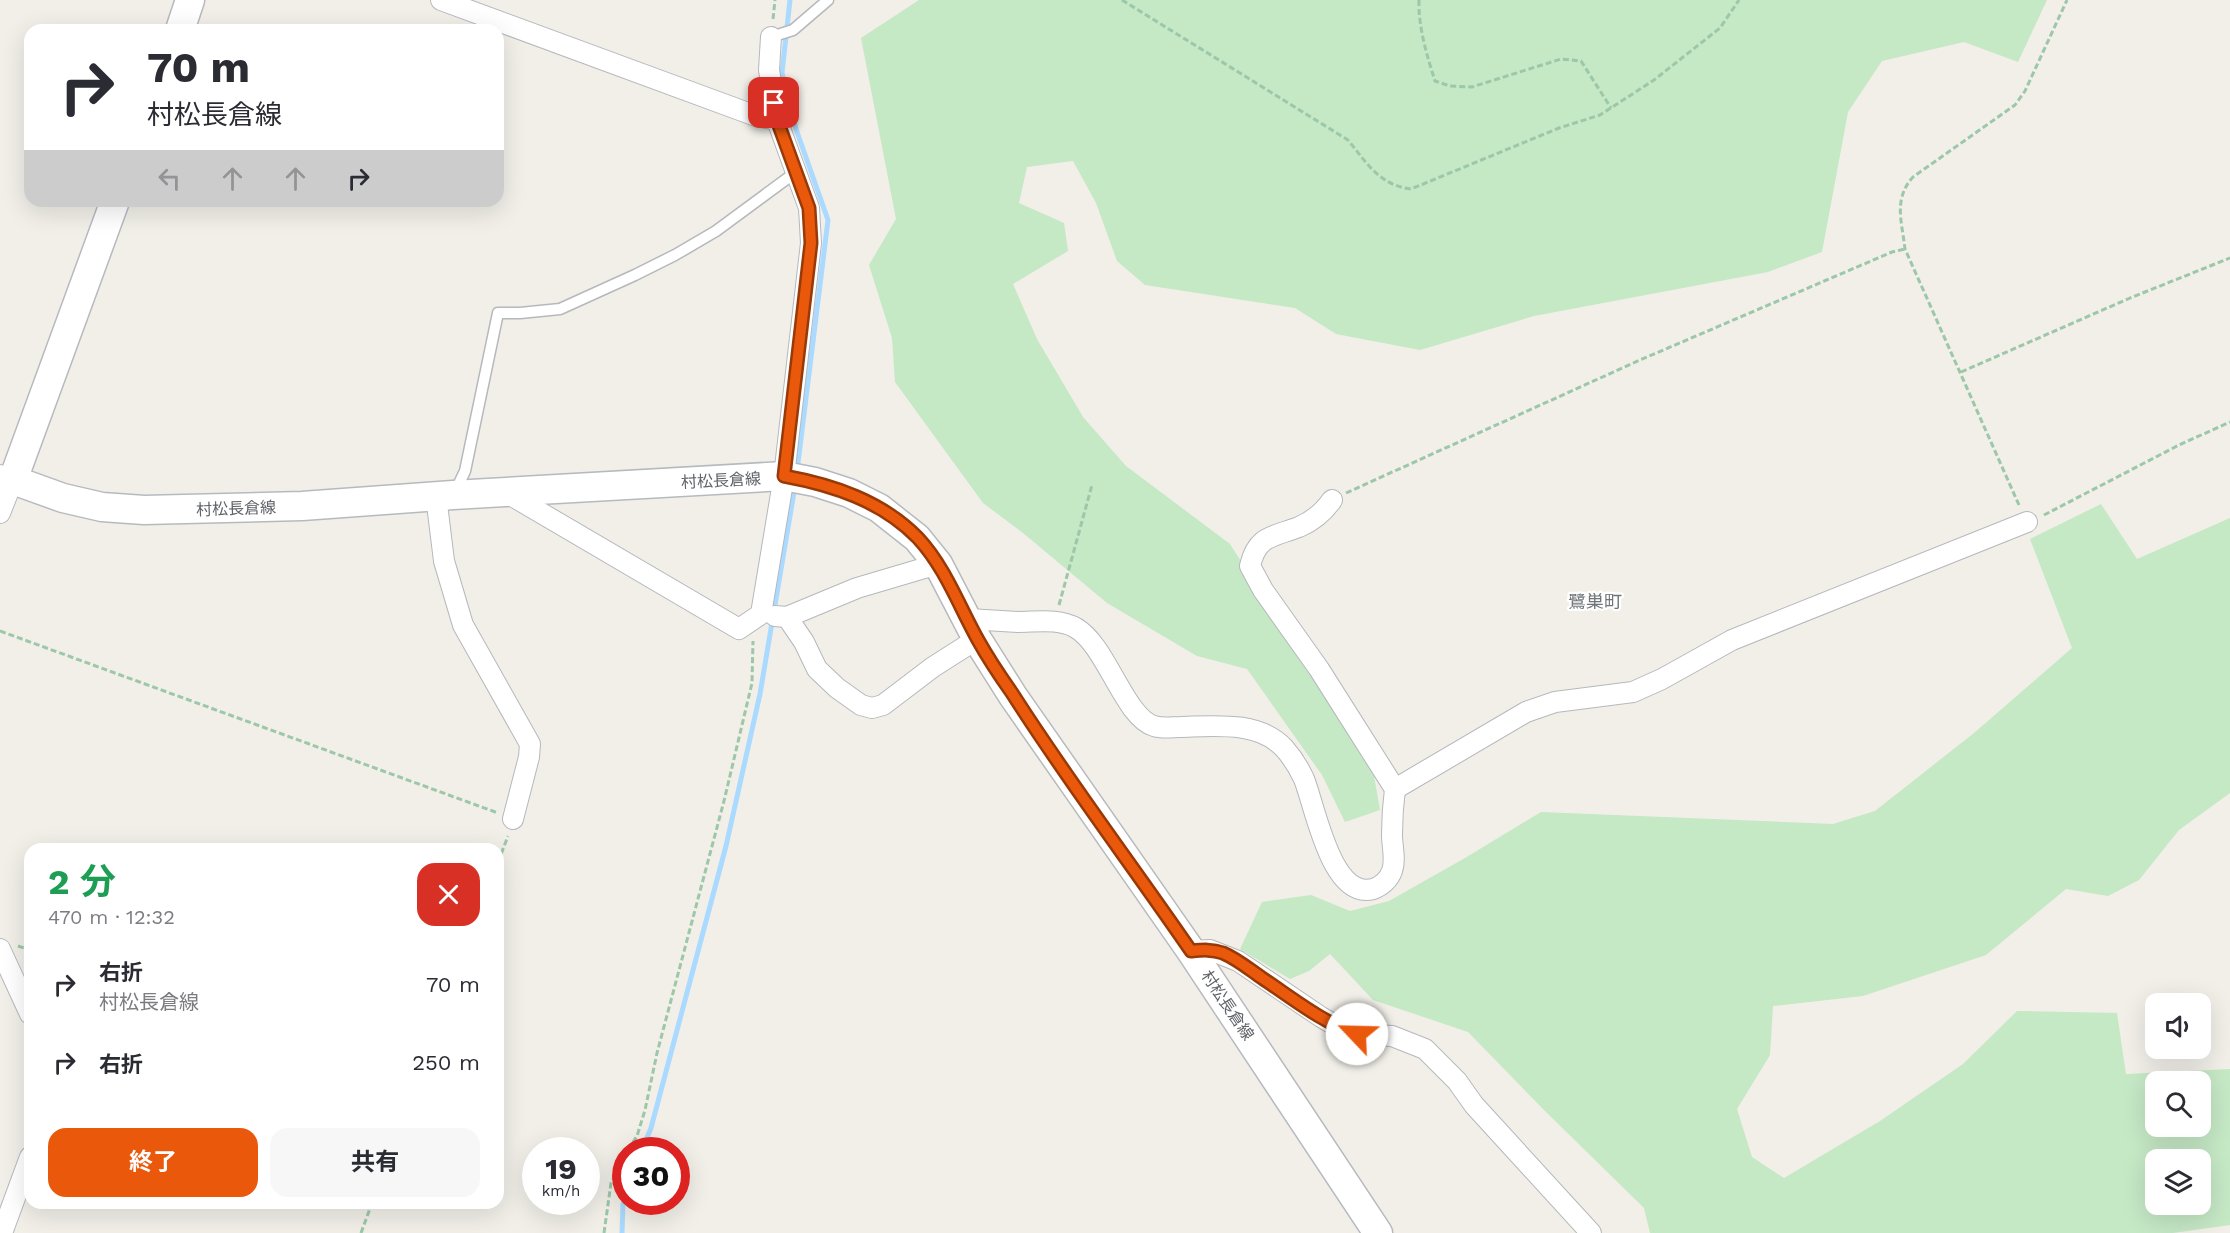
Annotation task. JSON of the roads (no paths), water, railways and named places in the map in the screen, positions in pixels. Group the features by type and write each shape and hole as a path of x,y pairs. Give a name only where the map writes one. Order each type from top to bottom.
{"main road":[{"path":"182,24 190,0"},
{"path":"6,478 113,207"},
{"name":"村松長倉線","path":"6,478 63,498 102,507 144,510 302,506 784,476 815,482 849,493 879,508 917,538 938,564 1013,696 1191,951 1378,1233"}],"street":[{"path":"441,0 756,116 777,120"},
{"path":"760,614 784,476 811,243 809,208 777,120 769,69 771,37"},
{"path":"0,513 6,478"},
{"path":"507,493 739,629 760,614 787,617 857,588 938,564"},
{"path":"444,496 444,561 463,625 530,744 529,757 513,819"},
{"path":"787,617 804,642 818,669 837,688 861,705 872,708 883,705 933,667 973,629 1054,622 1075,627 1087,636 1095,647 1130,705 1152,726 1165,728 1240,727 1272,737 1283,747 1302,776 1335,868 1351,886 1372,889 1385,883 1392,870 1395,789 1319,669 1263,590 1251,566 1258,545 1277,533 1302,526 1315,519 1332,500"},
{"path":"1395,789 1526,712 1555,702 1634,692 1731,640 2027,522"},
{"path":"0,949 24,1001"},
{"path":"1191,951 1210,950 1231,957 1343,1030 1357,1034 1392,1036 1425,1049 1458,1081 1474,1105 1591,1233"},
{"path":"2,1233 24,1173"}],"lane":[{"path":"771,37 793,30 828,0"},
{"path":"444,496 465,471 498,313 560,309 587,298 675,255 716,231 796,172"}],"waterway":[{"path":"790,0 782,73 796,129 828,220 797,471"},
{"path":"647,1137 726,846 760,694 795,486"},
{"path":"622,1233 623,1215"}],"district":[{"name":"鷺巣町","path":"1595,602"}]}
